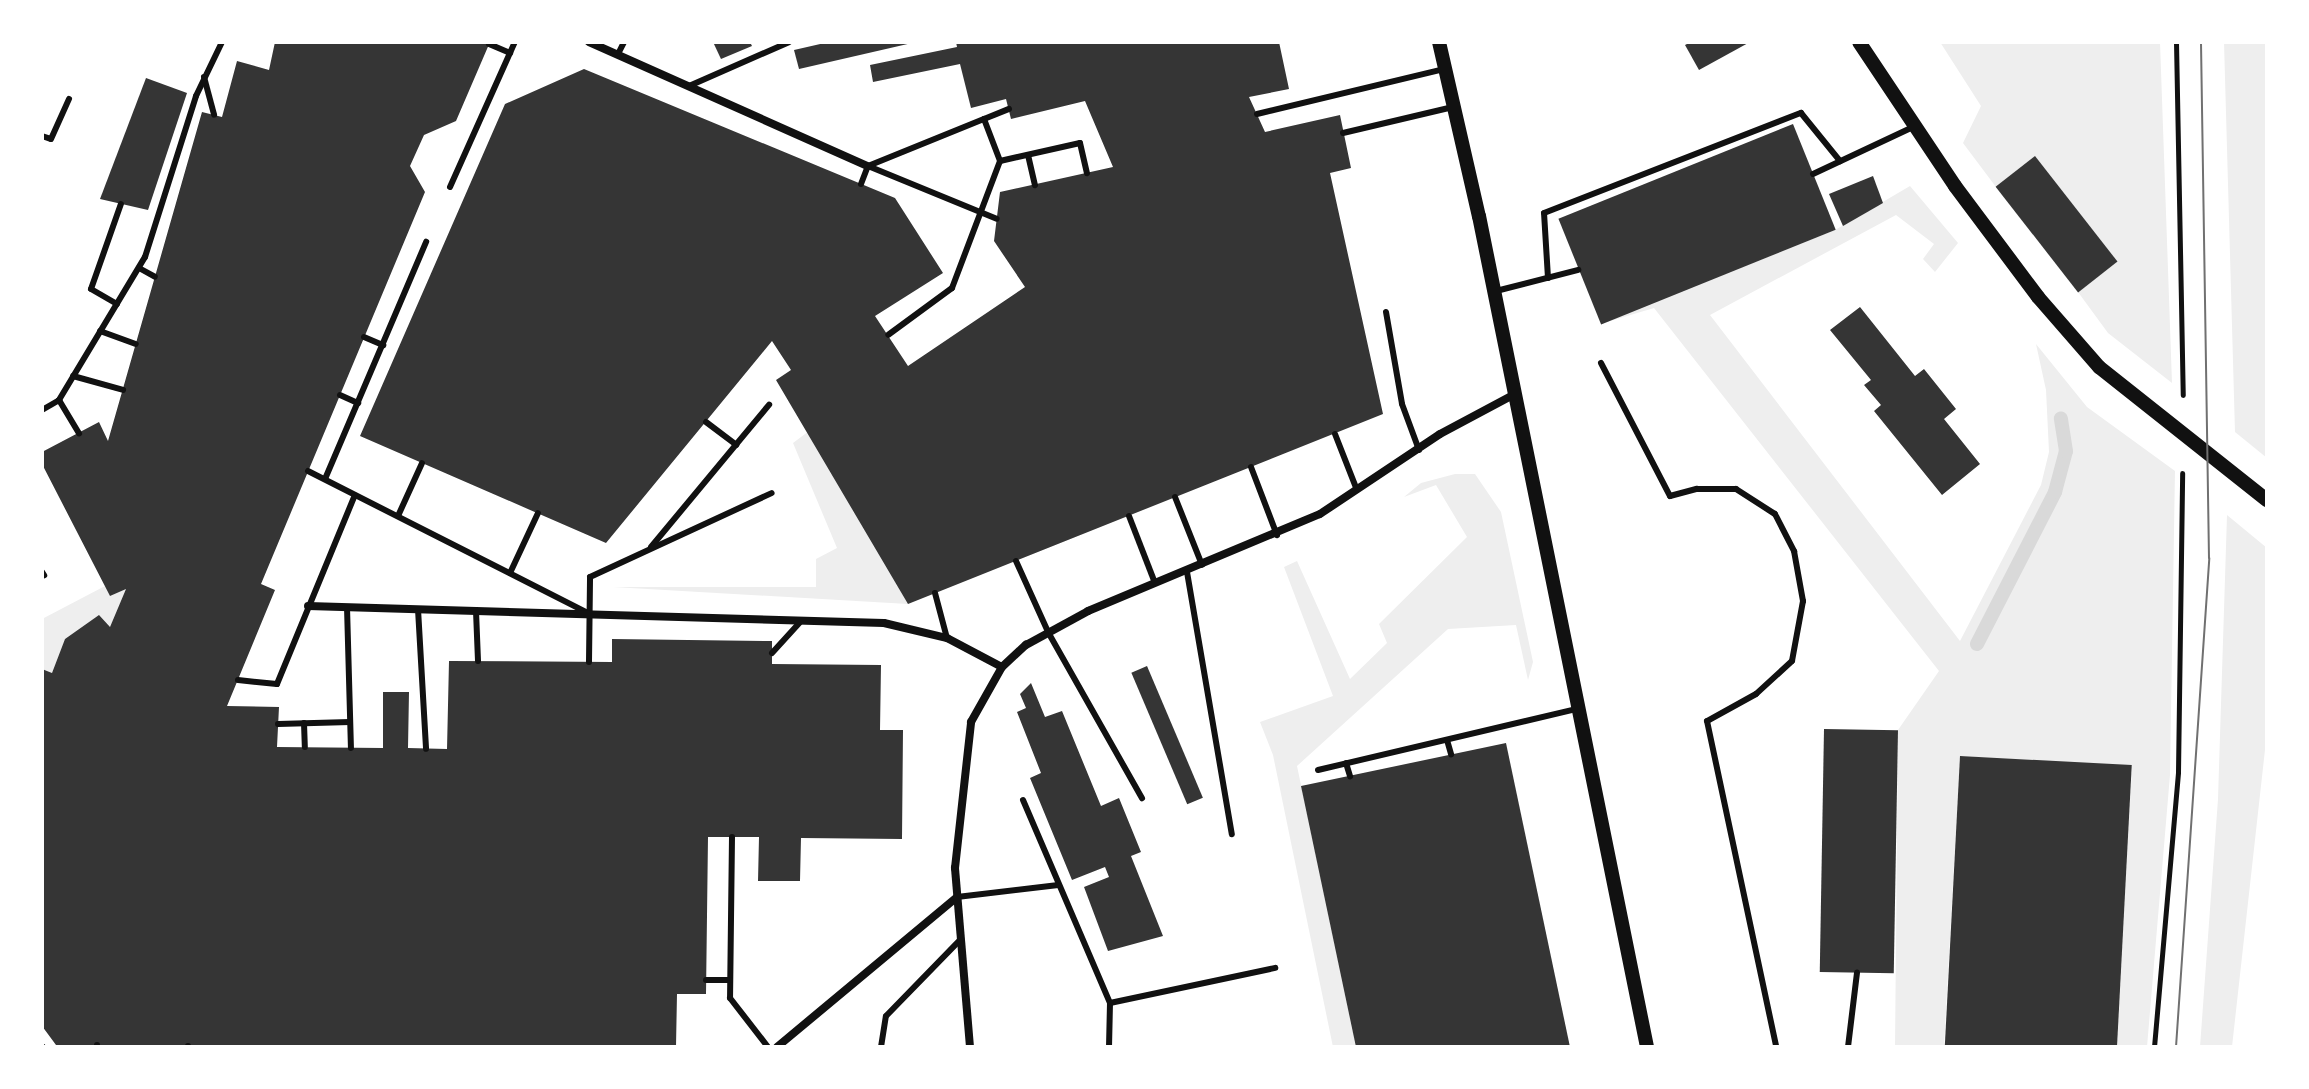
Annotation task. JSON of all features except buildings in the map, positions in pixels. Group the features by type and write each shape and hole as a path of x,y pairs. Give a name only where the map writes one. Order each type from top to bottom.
{"street":[{"path":"589,42 868,166"},
{"path":"1439,42 1494,292 1647,1047"},
{"path":"1859,42 1913,127 2038,297 2099,367 2263,497"},
{"path":"970,1047 955,868 971,722 1002,667 1048,632 1278,535 1357,492 1419,450 1515,394"},
{"path":"308,606 884,623 947,638 1002,667"},
{"path":"777,1047 957,897"}],"lane":[{"path":"42,410 59,400 139,268 204,77 222,42"},
{"path":"450,187 515,42"},
{"path":"618,54 624,42"},
{"path":"689,86 789,42"},
{"path":"489,44 510,53"},
{"path":"1257,114 1445,69"},
{"path":"204,77 214,115"},
{"path":"42,136 51,139 69,99"},
{"path":"1343,133 1454,106"},
{"path":"861,184 868,166 1009,109"},
{"path":"1548,278 1544,213 1801,113 1840,161"},
{"path":"888,335 952,288 1000,161 984,119"},
{"path":"187,126 198,128"},
{"path":"1813,174 1913,127"},
{"path":"1000,161 1080,143 1087,173"},
{"path":"1028,155 1035,185"},
{"path":"868,166 997,219"},
{"path":"117,304 91,289 121,204"},
{"path":"325,479 426,242"},
{"path":"139,268 155,277"},
{"path":"1494,292 1578,270"},
{"path":"1386,312 1402,404 1419,450"},
{"path":"100,331 136,344"},
{"path":"364,337 383,345"},
{"path":"1601,363 1670,496 1697,489 1736,489 1775,514 1794,551 1803,601 1792,661 1756,694 1707,721 1776,1047"},
{"path":"73,376 123,390"},
{"path":"340,395 358,403"},
{"path":"59,400 79,433"},
{"path":"648,550 769,405"},
{"path":"706,422 736,445"},
{"path":"1335,434 1357,492"},
{"path":"398,516 422,463"},
{"path":"1251,467 1278,535"},
{"path":"308,471 589,614"},
{"path":"589,662 590,577 772,493"},
{"path":"238,680 277,684 355,495"},
{"path":"1175,497 1202,567"},
{"path":"510,573 538,513"},
{"path":"1129,516 1156,584"},
{"path":"1016,561 1048,632 1142,798"},
{"path":"1187,572 1232,834"},
{"path":"935,593 947,638"},
{"path":"347,607 351,748"},
{"path":"418,609 426,749"},
{"path":"476,611 478,661"},
{"path":"772,653 801,621"},
{"path":"1318,770 1577,709"},
{"path":"278,724 350,722"},
{"path":"304,723 305,747"},
{"path":"1447,740 1451,754"},
{"path":"1346,763 1350,776"},
{"path":"1023,800 1110,1003 1109,1047"},
{"path":"732,837 730,998 768,1047"},
{"path":"957,897 1058,885"},
{"path":"881,1047 886,1016 961,939"},
{"path":"1110,1003 1275,968"},
{"path":"1848,1047 1857,973"},
{"path":"706,980 730,980"}],"path":[{"path":"2176,42 2183,409"},
{"path":"2154,1047 2178,772 2182,456"}],"shaded area":[{"path":"1940,42 2160,42 2172,383 2108,333 2078,292 2117,261 2035,156 1996,187 1963,143 1981,106"},
{"path":"2224,42 2267,42 2267,458 2235,432"},
{"path":"1910,186 1958,243 1935,272 1923,259 1934,244 1896,215 1710,315 1960,641 2041,485 2049,452 2046,390 2036,344 2087,407 2175,471 2170,775 2147,1047 2117,1047 2132,766 1960,756 1944,1047 1895,1047 1898,730 1939,671 1654,308 1600,324 1835,230"},
{"path":"809,431 908,604 613,587 816,587 816,559 837,548 793,443"},
{"path":"1455,474 1475,474 1501,512 1533,662 1528,680 1516,625 1448,629 1297,766 1356,1047 1333,1047 1273,755 1260,722 1333,696 1284,567 1297,561 1350,679 1387,643 1379,624 1467,537 1436,485 1404,497 1421,483"},
{"path":"2227,515 2267,548 2267,732 2232,1047 2200,1047 2218,799"},
{"path":"105,586 110,596 126,589 110,627 98,616 65,639 52,673 42,669 42,619"}],"waterway":[{"path":"1977,644 2055,492 2066,451 2061,418"}],"tram line":[{"path":"2176,1047 2209,558 2201,42"}]}
